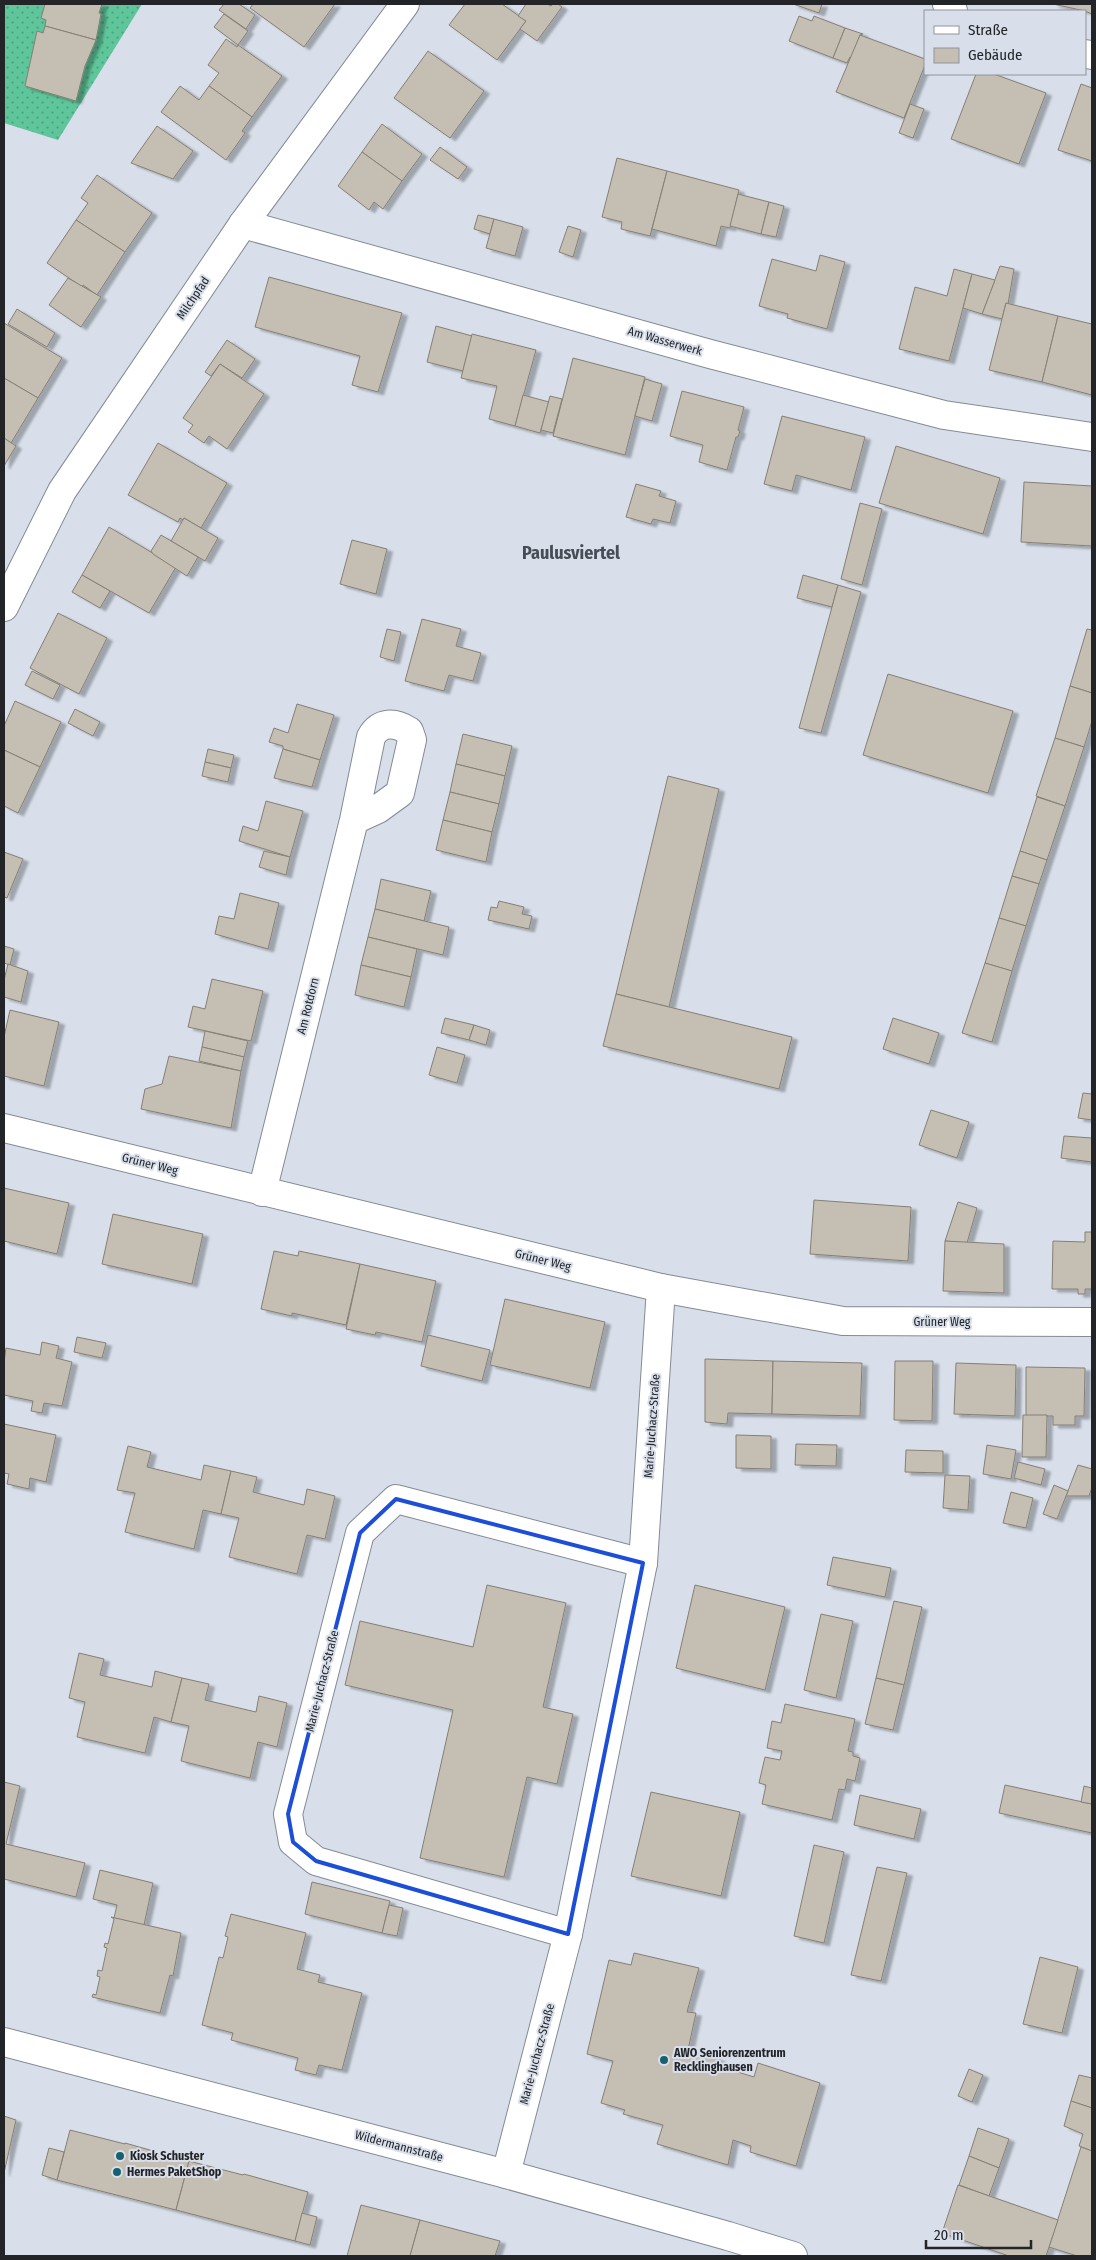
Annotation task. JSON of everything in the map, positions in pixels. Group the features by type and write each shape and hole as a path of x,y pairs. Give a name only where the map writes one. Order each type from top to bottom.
{"street":[{"name":"Milchpfad","path":"4,607 62,491 243,224 405,4"},
{"name":"Am Wasserwerk","path":"243,224 710,354 944,415 1092,438"},
{"name":"Am Rotdorn","path":"262,1192 354,820"},
{"name":"Grüner Weg","path":"4,1128 661,1288 843,1321 1092,1322"},
{"name":"Marie-Juchacz-Straße","path":"506,2174 568,1934 643,1563 661,1288"},
{"name":"Marie-Juchacz-Straße","path":"568,1934 316,1861 293,1842 288,1814 360,1533 396,1499 643,1563"},
{"name":"Wildermannstraße","path":"4,2042 506,2174 793,2256"}],"highlighted area":[{"path":"396,1499 643,1563 568,1934 316,1861 293,1842 288,1814 360,1533"}],"green space":[{"path":"4,4 142,4 58,140 4,123"}],"building":[{"path":"45,4 102,4 96,40 45,26 46,20 41,18"},
{"path":"224,4 239,4 255,15 246,29 219,10"},
{"path":"253,4 335,4 304,47 250,8"},
{"path":"465,4 502,4 526,21 497,60 449,25"},
{"path":"526,4 547,4 551,6 558,4 562,7 537,41 520,29 526,21 518,16"},
{"path":"793,4 822,4 819,13"},
{"path":"1053,4 1092,4 1092,14 1086,10"},
{"path":"224,14 248,31 238,45 214,27"},
{"path":"799,16 812,21 814,16 845,28 833,58 789,41"},
{"path":"45,26 96,40 85,66 76,101 25,86 37,31 43,33"},
{"path":"845,28 863,34 860,35 852,58 850,57 847,63 833,58"},
{"path":"860,35 924,59 924,68 904,118 836,92"},
{"path":"226,39 237,47 238,45 282,76 252,117 209,86 219,73 208,65"},
{"path":"428,51 484,91 450,138 394,98"},
{"path":"976,75 997,75 1046,93 1019,164 951,139"},
{"path":"1081,84 1092,88 1092,161 1058,150"},
{"path":"180,86 199,100 209,86 252,117 242,131 245,133 226,160 161,112"},
{"path":"910,104 924,109 913,138 899,133"},
{"path":"382,124 422,154 402,181 362,152"},
{"path":"157,126 193,151 173,179 131,163"},
{"path":"440,147 467,167 458,179 430,160"},
{"path":"362,152 402,181 383,209 374,202 369,210 338,186"},
{"path":"617,158 667,171 650,236 621,229 622,222 602,217"},
{"path":"667,171 739,190 730,228 721,226 716,246 652,229"},
{"path":"97,175 152,213 125,252 76,220 88,203 81,198"},
{"path":"738,194 769,202 761,234 730,226"},
{"path":"769,202 784,206 776,237 761,234"},
{"path":"478,215 494,219 490,234 474,229"},
{"path":"494,219 523,227 515,256 486,248"},
{"path":"76,220 125,252 97,295 47,263"},
{"path":"568,226 581,230 573,257 559,252"},
{"path":"820,255 845,262 827,329 787,318 788,314 759,306 772,259 816,271"},
{"path":"1000,266 1014,269 1008,304 1006,303 1002,319 982,314"},
{"path":"954,269 972,274 949,361 899,349 915,287 947,296"},
{"path":"972,274 995,280 982,314 963,308"},
{"path":"269,277 402,313 378,392 352,385 360,356 255,327"},
{"path":"68,278 101,297 81,327 49,305"},
{"path":"1006,303 1058,316 1042,382 989,370"},
{"path":"17,309 55,333 47,347 8,324"},
{"path":"1058,316 1092,324 1092,395 1042,382"},
{"path":"4,323 62,358 38,398 4,378"},
{"path":"436,326 472,336 463,371 427,362"},
{"path":"472,334 536,350 515,426 489,419 497,386 461,378"},
{"path":"227,340 255,359 242,378 220,364 211,376 205,372"},
{"path":"573,358 645,377 625,455 553,436"},
{"path":"220,364 264,394 227,449 209,436 204,443 188,432 193,425 183,418"},
{"path":"4,378 38,398 11,443 4,438"},
{"path":"645,379 662,384 652,421 635,416"},
{"path":"682,391 744,407 738,430 740,431 738,437 736,437 727,470 699,462 703,445 670,436"},
{"path":"523,395 549,402 540,433 515,426"},
{"path":"550,396 562,399 553,433 541,430"},
{"path":"782,416 865,437 851,490 796,475 792,491 764,484"},
{"path":"4,438 16,446 4,466"},
{"path":"158,443 227,483 201,528 184,518 183,520 180,518 178,522 128,495"},
{"path":"896,446 1000,478 983,534 879,503"},
{"path":"1024,482 1092,486 1092,546 1021,542"},
{"path":"636,484 661,491 659,496 676,501 670,523 653,519 651,524 626,517"},
{"path":"860,503 882,509 862,585 841,579"},
{"path":"184,518 218,538 205,561 171,541"},
{"path":"109,527 176,567 149,613 82,575"},
{"path":"161,535 198,557 187,576 151,551"},
{"path":"352,540 387,549 376,594 340,584"},
{"path":"82,575 110,591 100,608 72,592"},
{"path":"803,575 838,585 832,607 797,598"},
{"path":"838,585 861,592 821,733 799,728"},
{"path":"58,613 107,638 79,694 30,668"},
{"path":"422,619 461,629 456,646 481,653 473,681 449,675 444,691 405,681"},
{"path":"387,629 401,632 394,661 380,657"},
{"path":"1087,629 1092,630 1092,693 1070,686"},
{"path":"32,671 60,685 53,699 25,685"},
{"path":"888,674 1013,711 988,793 863,755"},
{"path":"1070,686 1092,693 1092,721 1084,747 1055,738"},
{"path":"15,701 61,722 40,767 4,750 4,726"},
{"path":"297,704 334,715 320,760 283,749 283,746 269,742 274,728 288,733"},
{"path":"75,709 100,722 93,736 68,723"},
{"path":"463,734 512,746 505,776 456,764"},
{"path":"1055,738 1084,747 1065,806 1036,796"},
{"path":"208,749 234,755 231,768 205,762"},
{"path":"283,749 320,760 312,787 274,778"},
{"path":"4,750 40,767 18,813 4,806"},
{"path":"205,762 231,768 228,782 202,776"},
{"path":"456,764 505,776 499,804 450,792"},
{"path":"668,776 719,789 669,1007 616,994"},
{"path":"450,792 499,804 492,832 443,820"},
{"path":"1037,797 1065,806 1047,860 1020,851"},
{"path":"266,801 303,811 290,857 239,841 243,826 258,831"},
{"path":"443,820 492,832 486,862 436,850"},
{"path":"264,851 290,857 286,875 259,867"},
{"path":"1020,851 1047,860 1039,884 1012,876"},
{"path":"4,852 23,859 7,898 4,897"},
{"path":"1012,876 1039,884 1026,926 999,918"},
{"path":"381,879 431,891 424,921 375,909"},
{"path":"240,893 279,903 268,949 215,934 219,916 234,919"},
{"path":"499,901 524,907 522,914 532,916 529,929 488,920 491,907 497,908"},
{"path":"375,909 449,927 443,955 368,937"},
{"path":"999,918 1026,926 1012,971 985,963"},
{"path":"368,937 417,949 411,977 361,965"},
{"path":"4,946 14,949 10,965 4,963"},
{"path":"985,963 1012,971 992,1042 962,1033"},
{"path":"8,964 28,971 21,1002 4,997 4,980"},
{"path":"361,965 411,977 404,1007 355,995"},
{"path":"212,979 263,991 251,1041 188,1027 193,1006 205,1009"},
{"path":"616,994 792,1037 779,1089 603,1046"},
{"path":"10,1010 59,1022 44,1086 4,1076 4,1037"},
{"path":"445,1018 474,1025 469,1040 441,1033"},
{"path":"893,1018 939,1033 929,1064 883,1049"},
{"path":"474,1025 490,1030 486,1045 469,1040"},
{"path":"205,1031 248,1041 244,1057 202,1047"},
{"path":"202,1047 244,1057 241,1071 199,1061"},
{"path":"437,1047 465,1055 457,1083 429,1075"},
{"path":"169,1056 241,1071 231,1128 141,1109 145,1089 162,1084"},
{"path":"1083,1093 1092,1094 1092,1120 1078,1118"},
{"path":"931,1110 969,1122 957,1158 919,1145"},
{"path":"1064,1136 1092,1138 1092,1162 1061,1158"},
{"path":"4,1188 69,1203 57,1254 4,1241"},
{"path":"814,1200 911,1207 908,1261 810,1254"},
{"path":"958,1202 977,1208 967,1243 945,1241"},
{"path":"113,1214 203,1234 192,1284 102,1264"},
{"path":"1085,1232 1092,1232 1092,1289 1085,1289 1085,1294 1078,1294 1078,1289 1052,1289 1053,1241 1085,1242"},
{"path":"945,1241 1004,1244 1004,1293 943,1291"},
{"path":"274,1251 298,1256 299,1251 360,1264 346,1325 292,1313 292,1316 261,1309"},
{"path":"360,1264 436,1281 422,1342 376,1332 375,1335 346,1329"},
{"path":"505,1299 605,1322 590,1388 490,1365"},
{"path":"428,1335 490,1350 482,1381 421,1366"},
{"path":"77,1337 106,1343 102,1358 74,1352"},
{"path":"42,1342 59,1346 56,1358 72,1362 62,1406 44,1403 42,1413 31,1411 33,1401 4,1395 4,1362 6,1348 40,1355"},
{"path":"705,1359 773,1361 772,1414 728,1413 727,1424 705,1422"},
{"path":"773,1361 862,1363 860,1416 772,1414"},
{"path":"895,1361 933,1361 932,1421 894,1420"},
{"path":"956,1363 1016,1365 1015,1416 954,1414"},
{"path":"1026,1367 1085,1368 1084,1416 1075,1416 1075,1425 1053,1425 1053,1416 1026,1416"},
{"path":"1023,1415 1047,1415 1046,1457 1022,1457"},
{"path":"4,1424 56,1435 46,1482 30,1478 29,1489 7,1484 9,1474 4,1473"},
{"path":"736,1435 771,1436 771,1469 736,1468"},
{"path":"796,1444 837,1445 836,1466 795,1465"},
{"path":"987,1445 1016,1450 1011,1479 983,1474"},
{"path":"128,1446 151,1452 147,1467 201,1480 204,1465 231,1471 221,1514 203,1510 194,1549 125,1532 135,1493 117,1490"},
{"path":"906,1450 943,1451 943,1473 905,1472"},
{"path":"1018,1462 1045,1469 1041,1485 1014,1478"},
{"path":"1078,1465 1092,1469 1092,1487 1089,1496 1066,1496"},
{"path":"231,1471 257,1477 253,1492 304,1505 307,1489 335,1496 325,1539 307,1535 297,1574 229,1557 239,1518 221,1514"},
{"path":"945,1475 970,1476 968,1510 943,1508"},
{"path":"1054,1485 1068,1491 1057,1519 1043,1514"},
{"path":"1011,1492 1033,1498 1026,1528 1003,1523"},
{"path":"833,1557 891,1568 885,1597 827,1585"},
{"path":"487,1585 566,1603 543,1707 573,1714 557,1784 527,1777 504,1877 420,1858 453,1710 345,1685 360,1621 473,1647"},
{"path":"695,1585 785,1607 765,1690 676,1668"},
{"path":"894,1601 922,1607 904,1685 876,1678"},
{"path":"821,1614 853,1621 836,1698 804,1690"},
{"path":"79,1653 104,1659 100,1675 152,1687 155,1671 182,1678 171,1722 154,1717 145,1753 77,1737 85,1702 69,1698"},
{"path":"182,1678 209,1684 205,1700 256,1712 259,1696 287,1703 277,1747 258,1742 250,1778 181,1761 189,1726 171,1722"},
{"path":"876,1678 904,1685 893,1730 865,1724"},
{"path":"785,1704 855,1719 848,1751 853,1752 853,1756 860,1758 855,1781 847,1779 845,1790 839,1789 832,1820 762,1804 766,1785 759,1783 765,1757 780,1760 782,1751 767,1748 772,1721 781,1723"},
{"path":"4,1782 20,1786 6,1844 85,1863 76,1897 4,1879"},
{"path":"1005,1785 1092,1804 1092,1833 999,1813"},
{"path":"1084,1786 1092,1788 1092,1804 1081,1802"},
{"path":"651,1792 740,1812 721,1896 631,1876"},
{"path":"860,1795 921,1809 914,1839 854,1825"},
{"path":"814,1845 844,1852 824,1943 794,1936"},
{"path":"877,1867 907,1873 881,1981 851,1975"},
{"path":"100,1870 153,1883 144,1925 114,1918 117,1905 93,1899"},
{"path":"312,1882 390,1901 382,1933 305,1914"},
{"path":"389,1905 403,1908 397,1936 382,1933"},
{"path":"231,1914 306,1933 297,1969 320,1975 318,1982 362,1993 342,2070 319,2065 316,2075 295,2070 298,2058 231,2040 233,2033 202,2025 219,1957 223,1958 228,1937 225,1936"},
{"path":"111,1917 181,1933 173,1976 170,1975 160,2013 92,1997 93,1994 96,1995 100,1977 97,1976 98,1970 102,1971 107,1948 104,1947 105,1943 108,1944 114,1919"},
{"name":"AWO Seniorenzentrum Recklinghausen","path":"634,1953 699,1968 687,2012 696,2013 688,2050 720,2059 718,2066 754,2077 758,2063 820,2083 796,2166 750,2152 751,2146 733,2140 728,2165 657,2144 663,2125 623,2114 625,2110 601,2103 613,2061 587,2054 609,1960 631,1965"},
{"path":"1040,1957 1078,1967 1062,2033 1023,2024"},
{"path":"969,2069 983,2075 972,2102 958,2096"},
{"path":"1079,2075 1092,2078 1092,2108 1071,2101"},
{"path":"1071,2101 1092,2108 1092,2151 1079,2146 1083,2134 1064,2126"},
{"path":"4,2116 16,2120 4,2173"},
{"path":"978,2128 1009,2139 999,2168 969,2156"},
{"path":"70,2130 189,2161 176,2210 57,2180"},
{"path":"1081,2147 1092,2151 1092,2256 1077,2256 1049,2247"},
{"path":"49,2148 64,2152 57,2180 42,2175"},
{"path":"969,2156 999,2168 989,2196 959,2185"},
{"path":"189,2161 308,2192 295,2241 176,2210"},
{"path":"958,2185 1058,2220 1046,2256 1009,2256 942,2233"},
{"path":"361,2205 420,2220 410,2256 347,2256"},
{"path":"302,2213 317,2217 310,2245 295,2241"},
{"path":"420,2220 500,2241 495,2256 410,2256"}],"place":[{"name":"AWO Seniorenzentrum Recklinghausen","path":"664,2060"},
{"name":"Kiosk Schuster","path":"120,2156"},
{"name":"Hermes PaketShop","path":"117,2172"}],"district":[{"name":"Paulusviertel","path":"571,553"}]}
